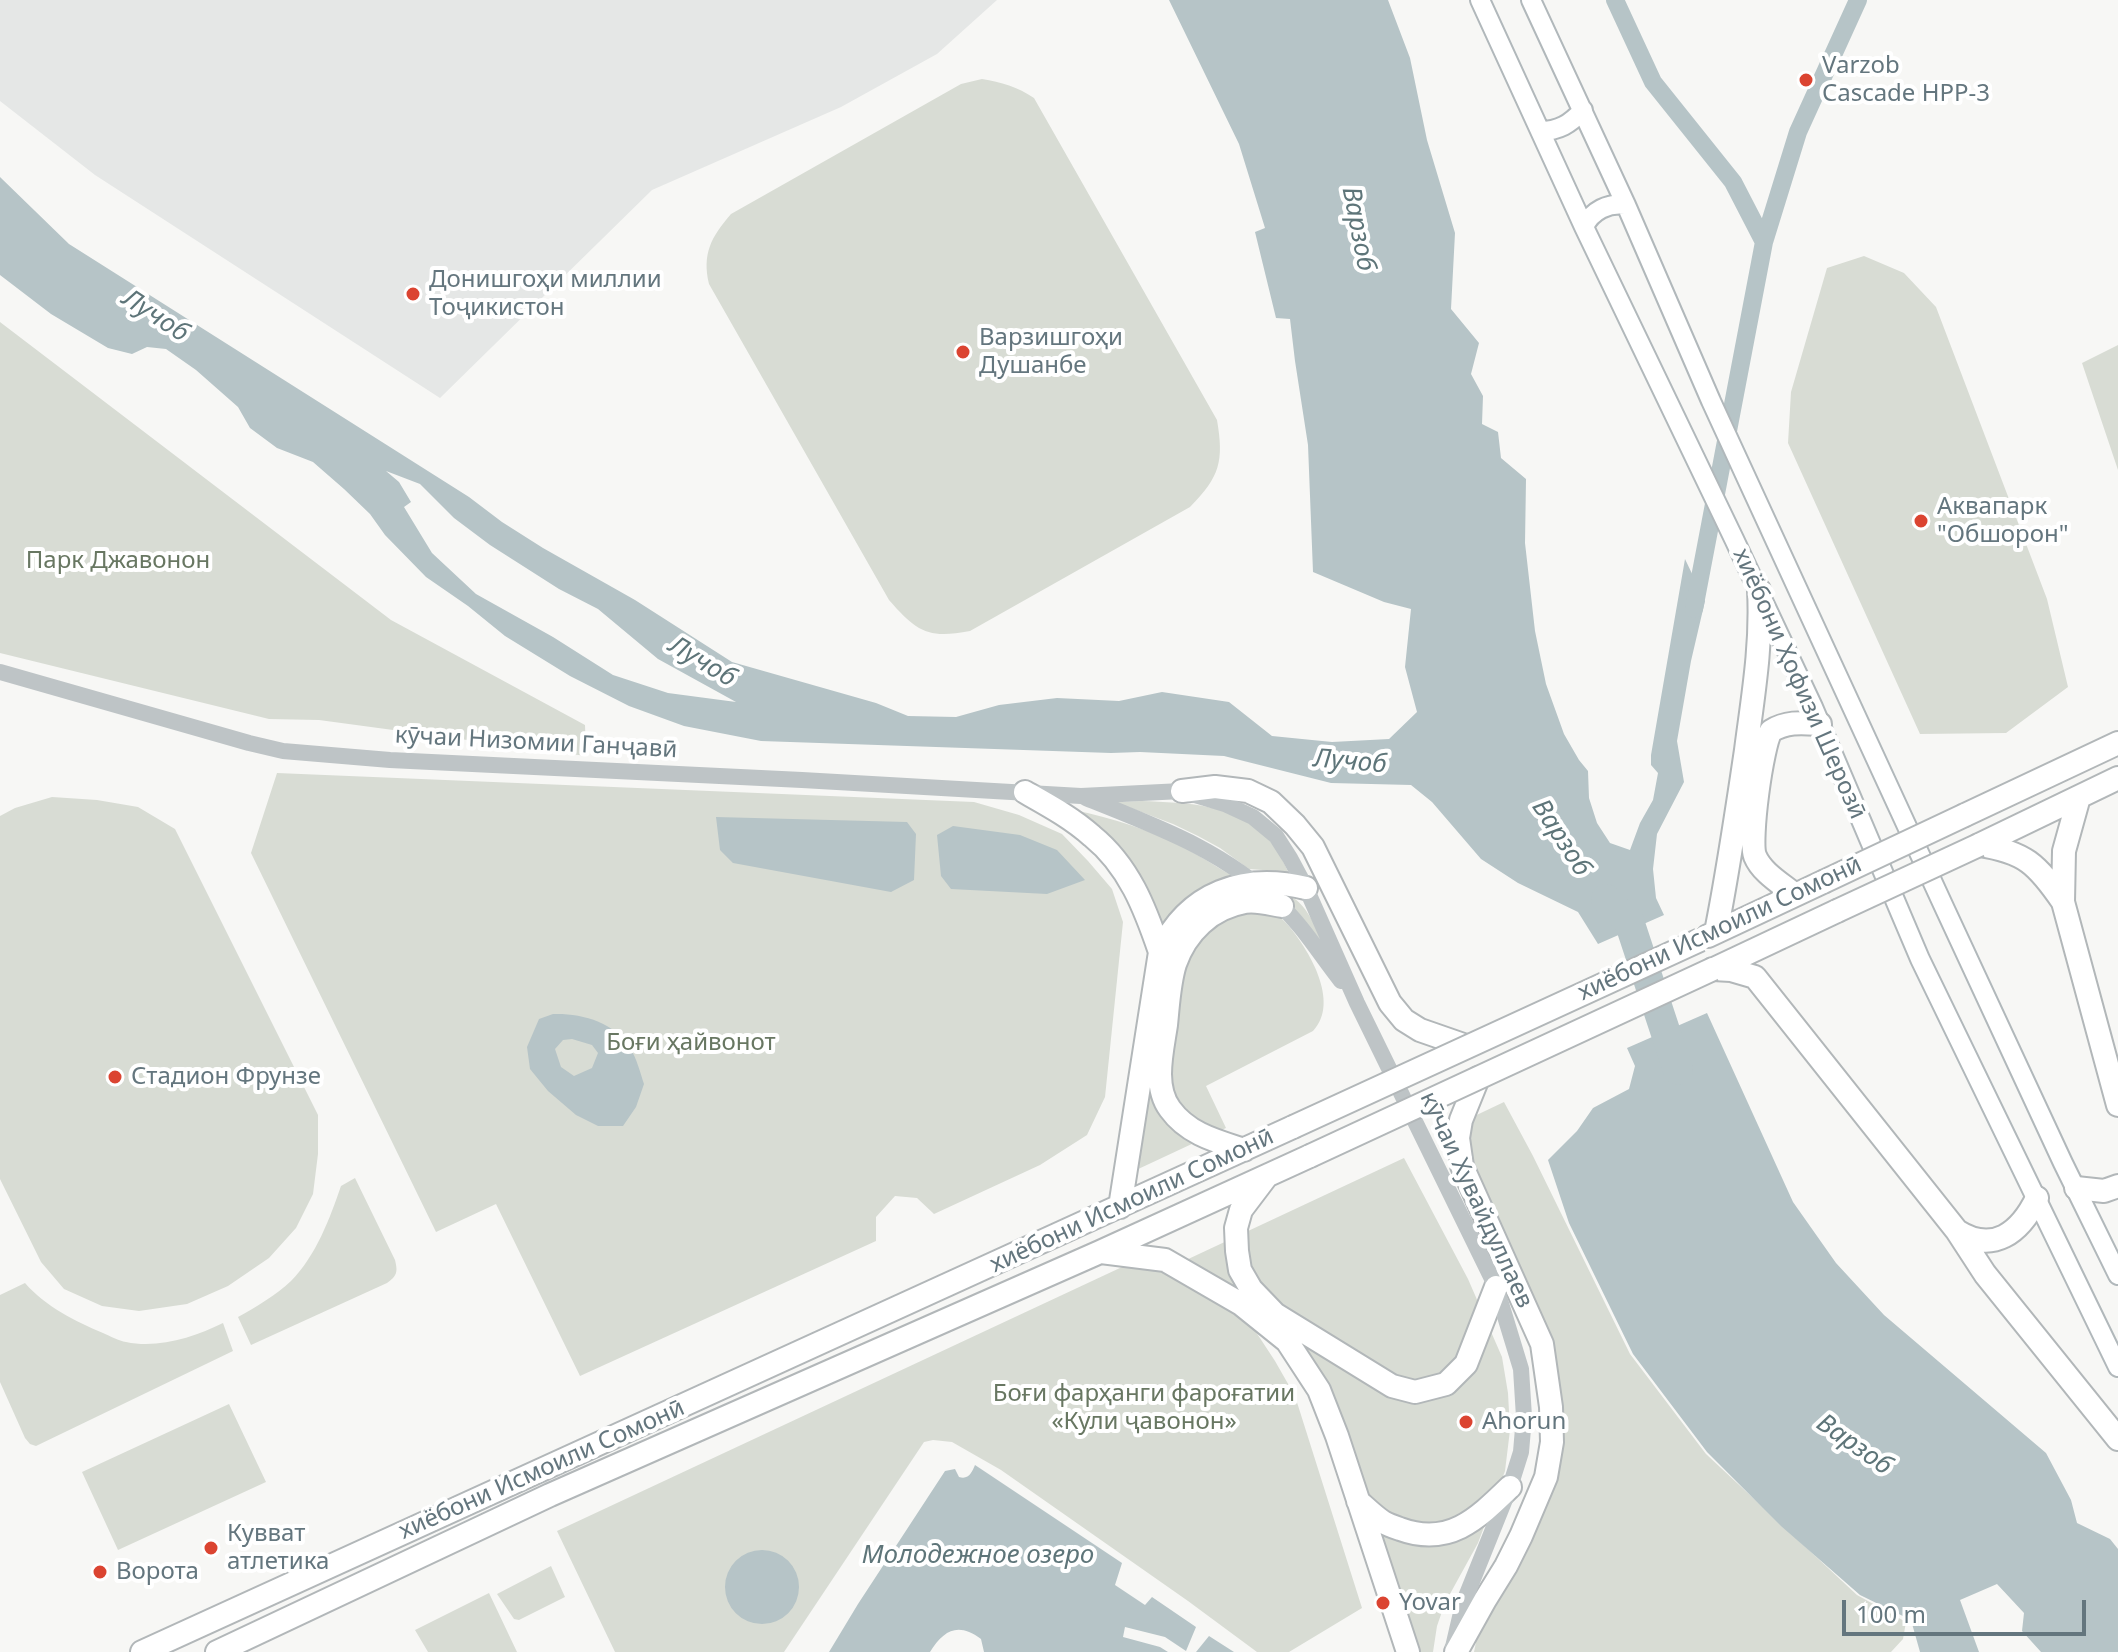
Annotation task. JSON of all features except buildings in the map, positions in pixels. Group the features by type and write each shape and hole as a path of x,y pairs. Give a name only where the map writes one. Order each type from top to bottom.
{"highway":[{"path":"1708,936 1730,861 1758,659 1759,590"},
{"path":"1795,895 1764,869 1753,850 1765,746 1771,731 1782,725 1801,722 1820,724"},
{"name":"хиёбони Исмоили Сомонӣ","path":"142,1652 1244,1150 2118,743"},
{"name":"хиёбони Исмоили Сомонӣ","path":"217,1652 550,1495 1310,1156 2118,778"},
{"path":"1182,791 1215,787 1248,791 1271,802 1313,847 1390,1003 1404,1020 1420,1030 1466,1046"},
{"path":"1025,792 1093,836 1120,864 1136,890 1160,952"},
{"path":"2079,797 2064,851 2063,902 2118,1105"},
{"path":"1979,845 2002,848 2022,857 2039,870 2063,902"},
{"path":"1120,1207 1160,952 1170,931 1187,912 1231,888 1255,882 1288,883 1306,888"},
{"path":"1244,1150 1195,1132 1181,1123 1167,1106 1161,1088 1160,1061 1174,968 1182,947 1196,926 1223,908 1247,902 1282,906"},
{"path":"1755,977 1758,962 1772,942"},
{"path":"1713,969 1755,977 1957,1231 1985,1274 2118,1439"},
{"path":"1454,1652 1521,1536 1546,1477 1552,1442 1551,1407 1542,1344 1462,1166 1458,1138 1461,1120 1478,1078"},
{"path":"1268,1175 1241,1210 1236,1228 1240,1270 1251,1289 1275,1314 1392,1386 1415,1392 1446,1384 1466,1364 1496,1287"},
{"path":"2076,1188 2104,1191 2118,1186"},
{"path":"1957,1231 1980,1241 2009,1233 2026,1219 2037,1198"},
{"path":"1100,1252 1165,1260 1241,1304 1287,1341 1319,1390 1337,1436 1408,1652"},
{"path":"1357,1501 1385,1524 1413,1534 1435,1536 1462,1528 1483,1514 1510,1487"}],"main road":[{"name":"хиёбони Ҳофизи Шерозӣ","path":"1480,0 1584,227 1759,590 1920,959 2118,1367"},
{"name":"хиёбони Ҳофизи Шерозӣ","path":"1531,0 1626,205 1711,401 2118,1275"},
{"path":"1540,131 1551,131 1566,125 1583,110"},
{"path":"1584,227 1598,211 1613,205 1626,205"}],"street":[{"name":"кӯчаи Низомии Ганҷавӣ","path":"0,672 283,751 390,760 1081,796"},
{"name":"кӯчаи Хувайдуллаев","path":"1081,796 1182,791 1225,804 1253,817 1276,836 1306,888 1357,1003 1496,1287 1521,1369 1524,1417 1521,1452 1463,1604 1454,1652"},
{"name":"кӯчаи Хувайдуллаев","path":"1081,796 1206,849 1234,866 1282,906 1357,1003"}],"shaded area":[{"name":"Донишгоҳи миллии Тоҷикистон","path":"0,0 997,0 937,54 841,107 652,190 440,398 95,175 0,101"}],"green space":[{"name":"Варзишгоҳи Душанбе","path":"982,79 1009,86 1034,98 1217,420 1220,447 1214,477 1190,507 970,631 944,634 916,626 889,600 709,284 707,264 713,238 731,214 961,84"},
{"name":"Аквапарк \"Обшорон\"","path":"1864,256 1904,273 1936,307 2047,599 2068,687 2006,733 1920,734 1788,443 1791,392 1827,268"},
{"name":"Парк Джавонон","path":"0,322 391,620 585,725 586,756 319,720 269,719 0,653"},
{"path":"2118,345 2118,470 2082,363"},
{"name":"Боғи ҳайвонот","path":"277,773 974,802 1019,815 1062,834 1112,889 1123,922 1105,1097 1087,1135 1040,1165 934,1214 917,1198 895,1196 876,1217 876,1241 580,1376 496,1204 436,1232 251,853"},
{"path":"52,797 138,807 175,829 318,1115 318,1154 313,1194 296,1228 269,1258 228,1286 187,1304 139,1311 102,1306 64,1289 41,1262 0,1179 0,816"},
{"path":"1142,801 1209,807 1240,818 1271,842 1290,876 1276,871 1249,869 1198,836 1115,802"},
{"path":"1058,807 1117,821 1159,836 1239,880 1163,929"},
{"path":"1278,891 1288,894 1303,906 1327,950"},
{"path":"1259,899 1287,924 1312,961 1323,991 1321,1019 1313,1031 1206,1086 1226,1128 1134,1171 1172,952"},
{"path":"1504,1102 1630,1354 1706,1454 1857,1595 1906,1622 1903,1639 1891,1652 1474,1652 1477,1637 1548,1477 1551,1384 1465,1165 1464,1121"},
{"path":"1404,1158 1468,1279 1502,1357 1508,1393 1510,1430 1505,1471 1478,1543 1445,1603 1433,1652 1416,1652 1321,1384 1184,1261"},
{"path":"355,1178 395,1260 395,1276 387,1283 251,1345 238,1317 279,1291 300,1271 321,1236 341,1186"},
{"name":"Боғи фарҳанги фароғатии «Кули ҷавонон»","path":"1152,1253 1238,1314 1256,1332 1275,1361 1295,1396 1362,1608 1289,1652 1257,1652 1001,1470 952,1442 933,1440 924,1442 784,1652 615,1652 557,1531"},
{"path":"25,1283 61,1312 120,1341 163,1343 201,1333 223,1323 233,1351 36,1446 25,1438 0,1382 0,1295"},
{"path":"229,1404 266,1482 118,1550 82,1472"},
{"path":"551,1566 565,1597 519,1620 514,1619 497,1594"},
{"path":"489,1593 517,1652 428,1652 415,1630"}],"water":[{"name":"Лучоб","path":"1169,0 1388,0 1410,58 1427,140 1455,233 1451,309 1479,343 1471,374 1483,396 1482,424 1498,432 1501,458 1526,479 1525,543 1535,631 1546,684 1564,734 1588,771 1589,798 1597,823 1610,843 1630,850 1653,800 1658,773 1651,765 1651,755 1685,559 1705,601 1677,741 1684,782 1657,834 1653,869 1656,898 1664,915 1598,944 1578,912 1518,883 1481,859 1432,802 1411,785 1331,783 1224,756 761,741 684,726 629,706 570,676 505,636 426,577 344,489 313,462 277,448 250,428 238,407 196,370 166,349 147,347 132,354 108,348 51,314 0,275 0,177 69,244 469,497 543,548 635,600 732,662 876,703 908,716 956,717 999,705 1057,698 1119,701 1162,692 1229,702 1272,736 1332,742 1389,739 1417,712 1405,667 1411,609 1384,602 1313,572 1308,445 1290,319 1276,318 1255,232 1265,228 1239,144","holes":["386,471 420,484 454,518 490,545 559,589 598,609 658,659 736,702 668,693 613,675 476,594 432,553 404,507 411,502 399,482"]},
{"path":"716,817 907,822 916,834 914,880 891,892 733,863 720,850"},
{"path":"953,826 1020,835 1057,850 1085,880 1047,894 951,889 941,876 937,835"},
{"path":"1707,1013 1793,1202 1836,1263 1884,1315 2046,1453 2071,1500 2077,1523 2110,1539 2118,1549 2118,1652 2041,1652 2022,1631 2024,1613 1997,1584 1960,1600 1979,1652 1920,1652 1911,1620 1860,1595 1781,1526 1707,1452 1633,1354 1569,1223 1548,1160 1577,1131 1593,1108 1629,1089 1635,1066 1627,1048"},
{"path":"553,1014 586,1017 624,1039 635,1057 644,1084 636,1107 623,1126 598,1126 576,1115 548,1091 530,1069 527,1047 539,1019","holes":["572,1039 592,1045 598,1053 592,1068 574,1076 561,1067 555,1049 563,1040"]},
{"name":"Молодежное озеро","path":"975,1465 1122,1563 1115,1585 1145,1605 1152,1597 1196,1627 1186,1651 1165,1637 1125,1627 1123,1637 1168,1652 984,1652 981,1639 958,1630 946,1634 930,1652 829,1652 945,1471 955,1469 959,1477 965,1477 970,1475"},
{"path":"762,1550 776,1553 788,1561 796,1573 799,1587 796,1601 788,1613 776,1621 762,1624 748,1621 736,1613 728,1601 725,1587 728,1573 736,1561 748,1553"},
{"path":"1209,1636 1234,1652 1196,1652"}],"waterway":[{"path":"1615,0 1653,82 1733,182 1764,242"},
{"path":"1694,609 1764,242 1798,132 1858,0"},
{"name":"Варзоб","path":"1606,899 1629,921 1678,1070"}],"place":[{"name":"Varzob Cascade HPP-3","path":"1806,80"},
{"name":"Донишгоҳи миллии Тоҷикистон","path":"413,294"},
{"name":"Варзишгоҳи Душанбе","path":"963,352"},
{"name":"Аквапарк \"Обшорон\"","path":"1921,521"},
{"name":"Стадион Фрунзе","path":"115,1077"},
{"name":"Ahorun","path":"1466,1422"},
{"name":"Кувват атлетика","path":"211,1548"},
{"name":"Ворота","path":"100,1572"},
{"name":"Yovar","path":"1383,1603"}]}
